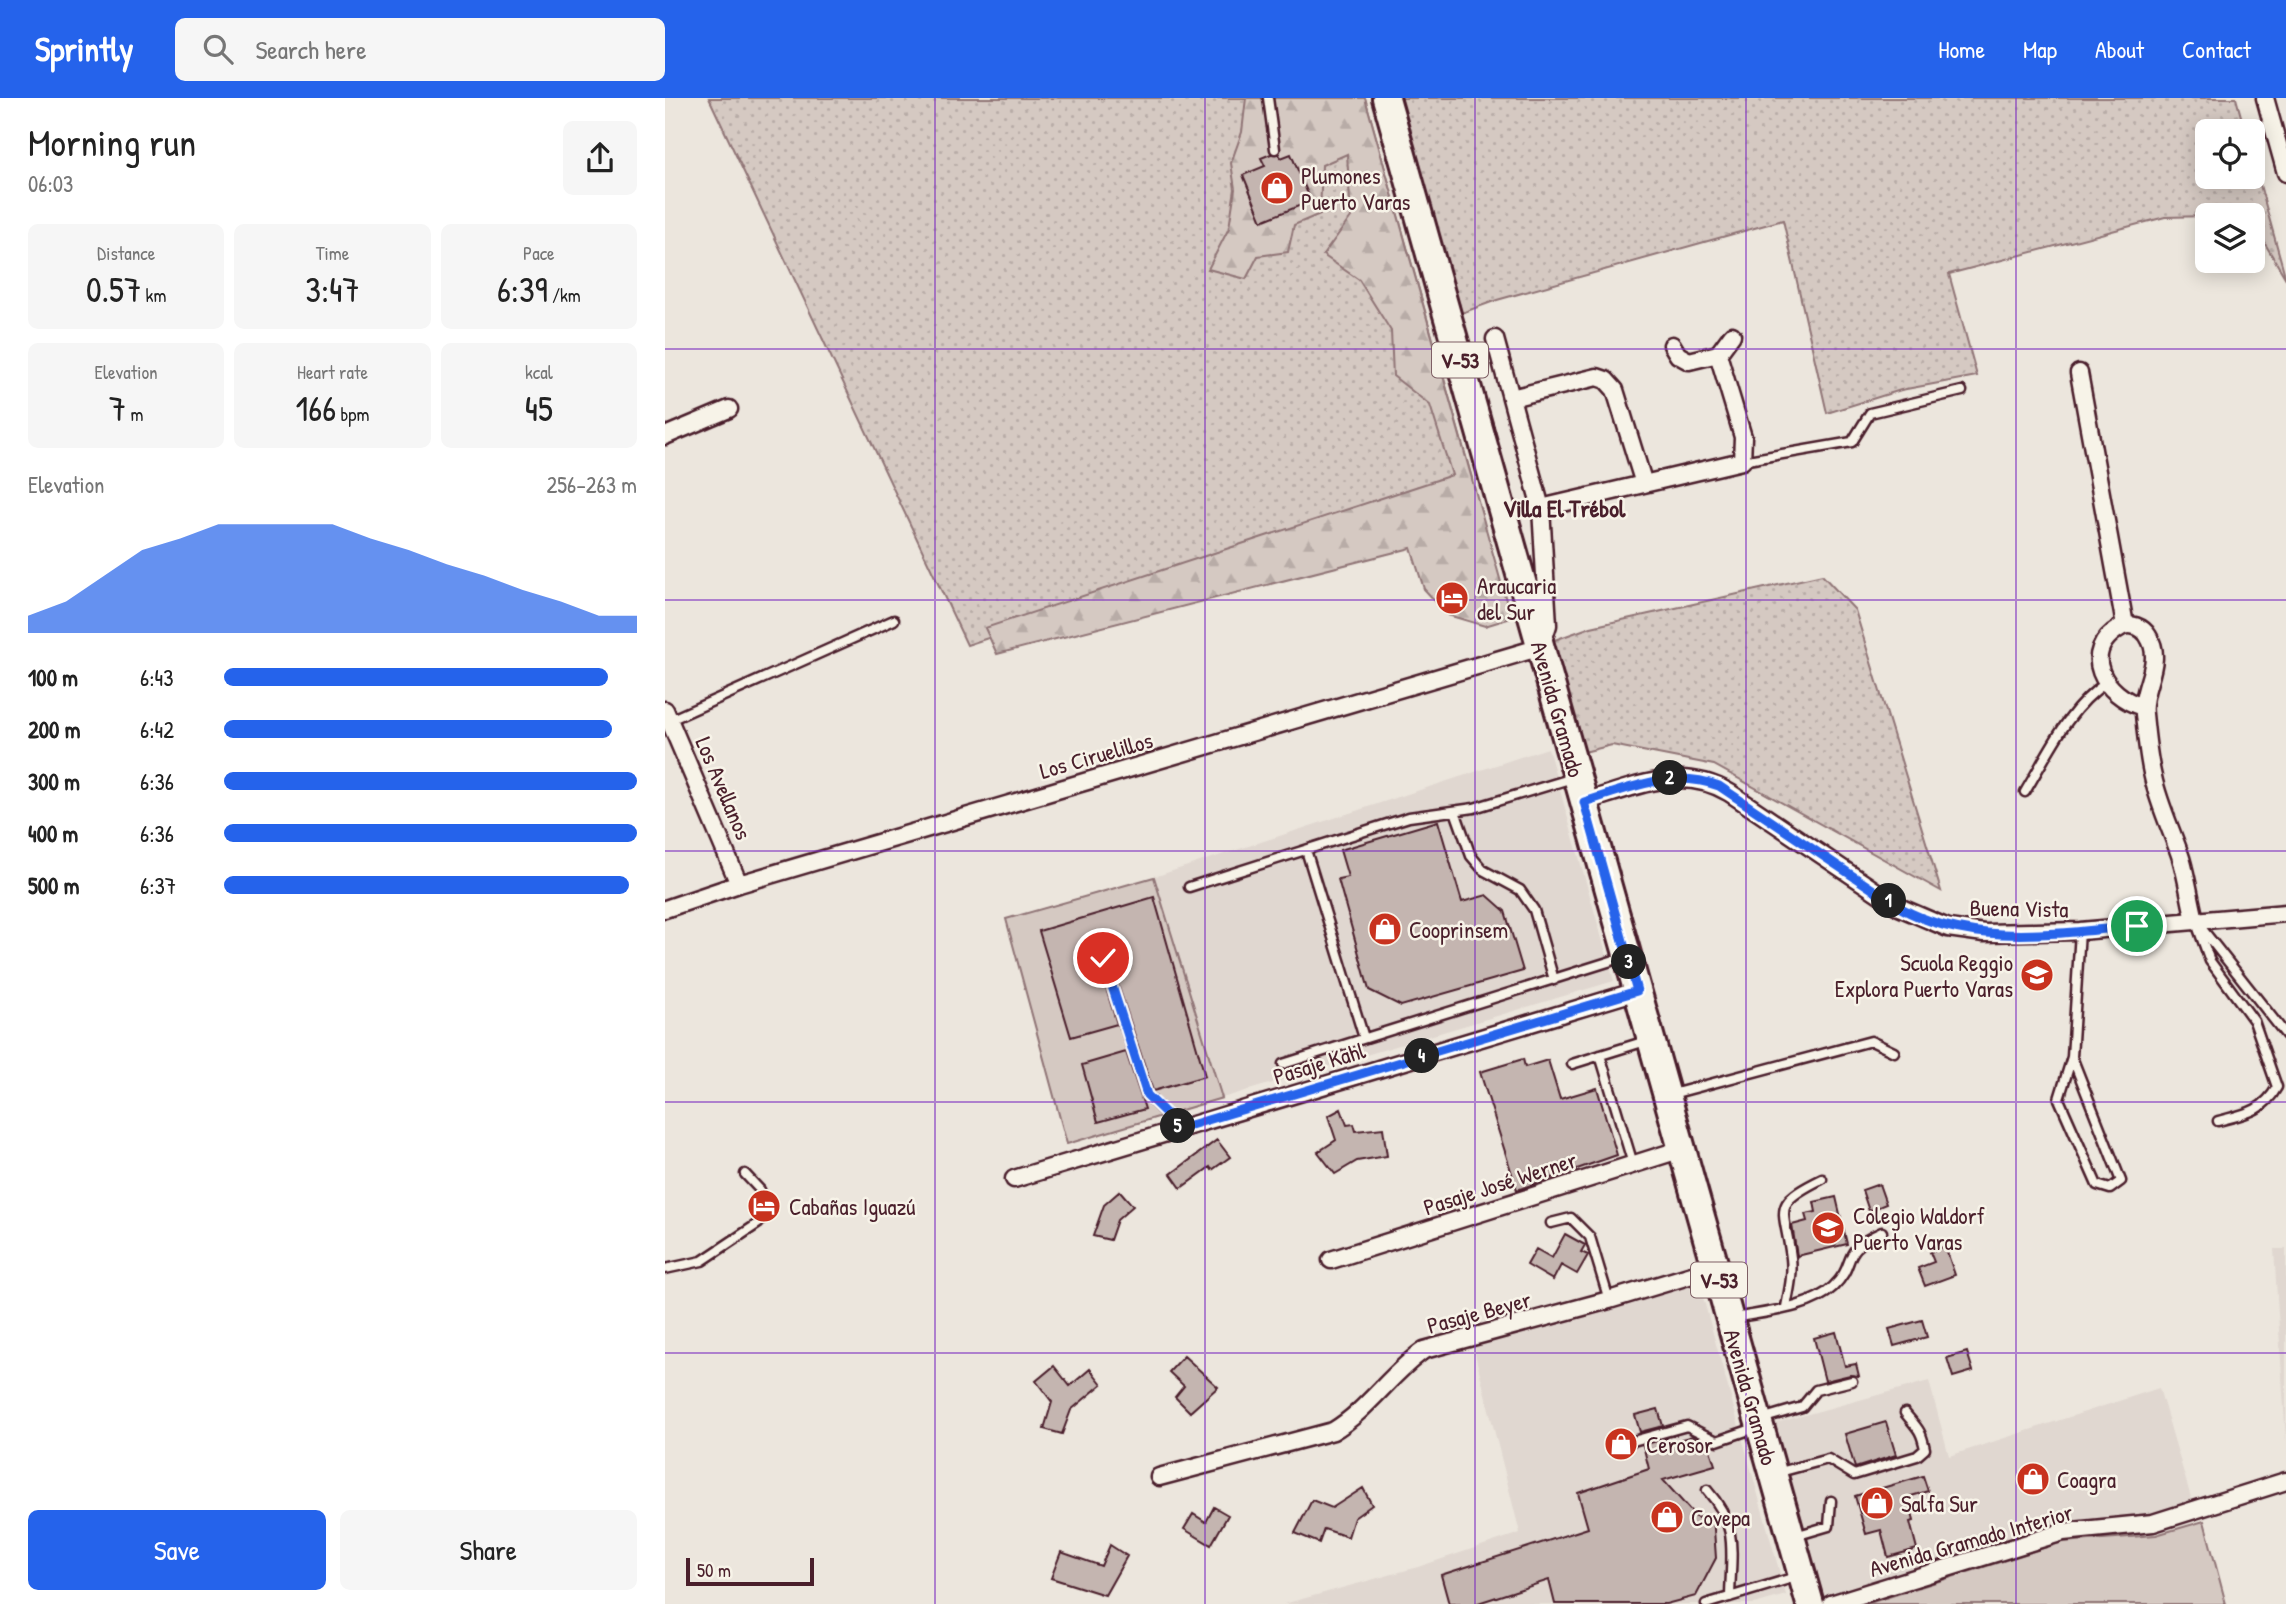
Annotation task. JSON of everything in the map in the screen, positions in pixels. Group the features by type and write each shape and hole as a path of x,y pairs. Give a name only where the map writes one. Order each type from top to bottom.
{"main road":[{"name":"Avenida Gramado","path":"1386,98 1810,1604"}],"street":[{"path":"2265,98 2279,122 2286,173"},
{"path":"1672,345 1689,361 1719,354 1732,335"},
{"path":"1495,339 1541,508 1548,625 1541,647"},
{"path":"1541,508 1742,461 1743,437 1719,354"},
{"path":"2079,373 2125,625"},
{"path":"1511,398 1597,377 1606,380 1615,390 1644,484"},
{"path":"665,436 729,408"},
{"path":"2143,707 2131,704 2106,683 2100,670 2099,652 2107,636 2125,625 2138,626 2148,636 2154,655 2143,707 2153,777 2182,860 2195,920"},
{"name":"Los Ciruelillos","path":"665,909 740,884 1541,647"},
{"name":"Los Avellanos","path":"667,715 740,884"},
{"name":"Buena Vista","path":"1584,802 1663,778 1706,781 1730,793 1899,907 1931,923 1984,933 2080,931 2286,913"},
{"name":"Pasaje Kahl","path":"1014,1179 1637,991"},
{"name":"Pasaje José Werner","path":"1331,1260 1682,1149"},
{"name":"Pasaje Beyer","path":"1160,1477 1333,1431 1355,1418 1404,1364 1424,1350 1715,1268"},
{"name":"Avenida Gramado Interior","path":"1831,1604 2063,1532 2153,1523 2286,1481"}],"lane":[{"path":"1268,98 1275,149"},
{"path":"1742,461 1852,442 1870,413 1962,391"},
{"path":"667,715 894,620"},
{"path":"2025,792 2066,724 2088,695 2106,683"},
{"path":"1189,887 1409,817 1455,811 1577,776"},
{"path":"1455,811 1471,856 1483,870 1520,890 1534,910 1554,980"},
{"path":"1306,850 1364,1038"},
{"path":"2195,920 2286,1035"},
{"path":"2195,920 2210,961 2253,1021 2277,1087 2268,1102 2261,1107 2218,1121"},
{"path":"2072,1058 2121,1181 2110,1189 2097,1185 2059,1099 2072,1058 2080,931"},
{"path":"1283,1064 1628,956"},
{"path":"1103,958 1147,1095 1181,1128"},
{"path":"1571,1064 1651,1040"},
{"path":"1667,1095 1871,1041 1894,1052"},
{"path":"1600,1055 1633,1164"},
{"path":"665,1269 702,1261 759,1223 760,1190 745,1174"},
{"path":"1786,1307 1791,1279 1790,1257 1782,1221 1785,1205 1793,1193 1822,1179"},
{"path":"1551,1223 1571,1218 1590,1237 1609,1300"},
{"path":"1730,1319 1786,1307 1819,1296 1834,1286 1852,1250 1861,1241 1882,1232"},
{"path":"1633,1441 1687,1426 1717,1441 1802,1407 1816,1390 1852,1381"},
{"path":"1773,1474 1828,1459 1854,1475 1917,1457 1925,1449 1922,1437 1919,1426 1905,1413"},
{"path":"1707,1490 1719,1504 1731,1528 1730,1597"},
{"path":"1791,1537 1829,1526 1831,1501"},
{"path":"1706,1604 1802,1576"}],"shaded area":[{"name":"Cooprinsem","path":"1548,748 1614,981 1222,1098 1154,877"},
{"path":"2274,1249 2286,1249 2286,1441"},
{"path":"1697,1276 1786,1595 1754,1604 1284,1604 1418,1567 1520,1533 1471,1338"},
{"name":"Coagra","path":"1929,1381 1949,1456 2159,1388 2192,1501 2155,1515 2059,1526 1819,1602 1768,1425"}],"green space":[{"path":"709,98 1365,98 1472,478 967,645"},
{"path":"1246,98 1365,98 1511,618 1485,626 1448,615 1424,589 1411,548 997,654 985,628 1452,475 1430,405 1393,376 1391,331 1359,280 1323,255 1351,217 1347,154 1322,165 1320,214 1294,225 1288,252 1258,256 1246,279 1208,269 1229,228 1235,189 1231,163 1242,132"},
{"path":"1396,98 2236,98 2242,119 2195,119 2195,189 2261,189 2265,203 2195,203 2195,216 2165,217 1949,274 1977,376 1901,390 1827,413 1783,220 1497,300 1459,314"},
{"path":"2265,203 2286,279 2265,244"},
{"path":"1822,575 1855,610 1941,891 1714,765 1612,745 1580,753 1549,642 1591,627"},
{"path":"1154,877 1222,1098 1067,1144 1006,919"},
{"path":"2204,1521 2226,1604 1866,1604 2063,1542 2156,1535"}],"building":[{"name":"Plumones Puerto Varas","path":"1279,154 1281,158 1291,154 1311,201 1262,221 1243,175 1265,166 1261,158"},
{"path":"1438,821 1462,902 1487,895 1505,911 1523,971 1401,1006 1369,990 1338,879 1348,877 1340,850"},
{"path":"1154,897 1205,1076 1153,1091 1108,954 1100,952 1097,959 1117,1024 1071,1037 1039,931"},
{"path":"1126,1052 1145,1109 1098,1122 1082,1065"},
{"path":"1523,1059 1525,1067 1548,1060 1560,1099 1597,1088 1617,1155 1517,1190 1480,1072"},
{"path":"1341,1109 1347,1125 1354,1124 1356,1131 1383,1128 1387,1156 1357,1161 1335,1174 1318,1152 1336,1140 1328,1116"},
{"path":"1217,1140 1230,1157 1212,1170 1210,1167 1181,1188 1171,1174"},
{"path":"1879,1184 1886,1204 1869,1211 1862,1190"},
{"path":"1120,1191 1133,1206 1117,1220 1110,1240 1093,1236 1104,1205"},
{"path":"1836,1197 1847,1244 1797,1256 1792,1225 1807,1221 1805,1214 1816,1212 1814,1202"},
{"path":"1565,1234 1585,1245 1581,1252 1588,1255 1577,1274 1561,1265 1553,1280 1527,1265 1536,1249 1552,1258"},
{"path":"1945,1246 1955,1275 1925,1286 1918,1268 1934,1262 1930,1252"},
{"path":"1922,1320 1927,1337 1894,1346 1889,1329"},
{"path":"1836,1332 1845,1366 1856,1364 1859,1376 1850,1375 1825,1381 1814,1338"},
{"path":"1967,1352 1973,1371 1953,1377 1947,1358"},
{"path":"1184,1356 1218,1387 1190,1412 1175,1397 1184,1386 1169,1372"},
{"path":"1054,1366 1070,1386 1090,1369 1102,1384 1071,1410 1062,1434 1044,1429 1052,1402 1036,1381"},
{"path":"1658,1409 1663,1426 1640,1432 1635,1415"},
{"path":"1886,1422 1896,1455 1855,1468 1845,1434"},
{"path":"1692,1436 1702,1444 1708,1444 1715,1465 1663,1480 1697,1518 1713,1515 1716,1558 1696,1596 1666,1604 1555,1604 1549,1580 1475,1604 1449,1604 1441,1575 1588,1528 1578,1493 1649,1469 1643,1445 1667,1438 1668,1443"},
{"path":"1923,1476 1928,1491 1908,1497 1914,1521 1910,1522 1917,1549 1888,1557 1881,1530 1866,1534 1855,1496"},
{"path":"1363,1488 1372,1505 1354,1518 1348,1537 1324,1529 1319,1543 1295,1533 1312,1500 1332,1508"},
{"path":"1214,1507 1228,1515 1211,1545 1184,1529 1193,1514 1206,1522"},
{"path":"1110,1545 1127,1556 1105,1595 1051,1578 1061,1552 1101,1566"}],"place":[{"name":"Plumones Puerto Varas","path":"1277,188"},
{"name":"Araucaria del Sur","path":"1452,598"},
{"name":"Cooprinsem","path":"1385,929"},
{"name":"Scuola Reggio Explora Puerto Varas","path":"2037,975"},
{"name":"Cabañas Iguazú","path":"764,1206"},
{"name":"Colegio Waldorf Puerto Varas","path":"1828,1228"},
{"name":"Cerosor","path":"1621,1444"},
{"name":"Coagra","path":"2033,1479"},
{"name":"Salfa Sur","path":"1877,1503"},
{"name":"Covepa","path":"1667,1517"}],"district":[{"name":"Villa El Trébol","path":"1564,508"}],"route":[{"path":"1103,958 1147,1095 1181,1128 1637,991 1584,802 1663,778 1692,778 1719,786 1899,907 1931,923 1966,932 2001,934 2137,926"}]}
